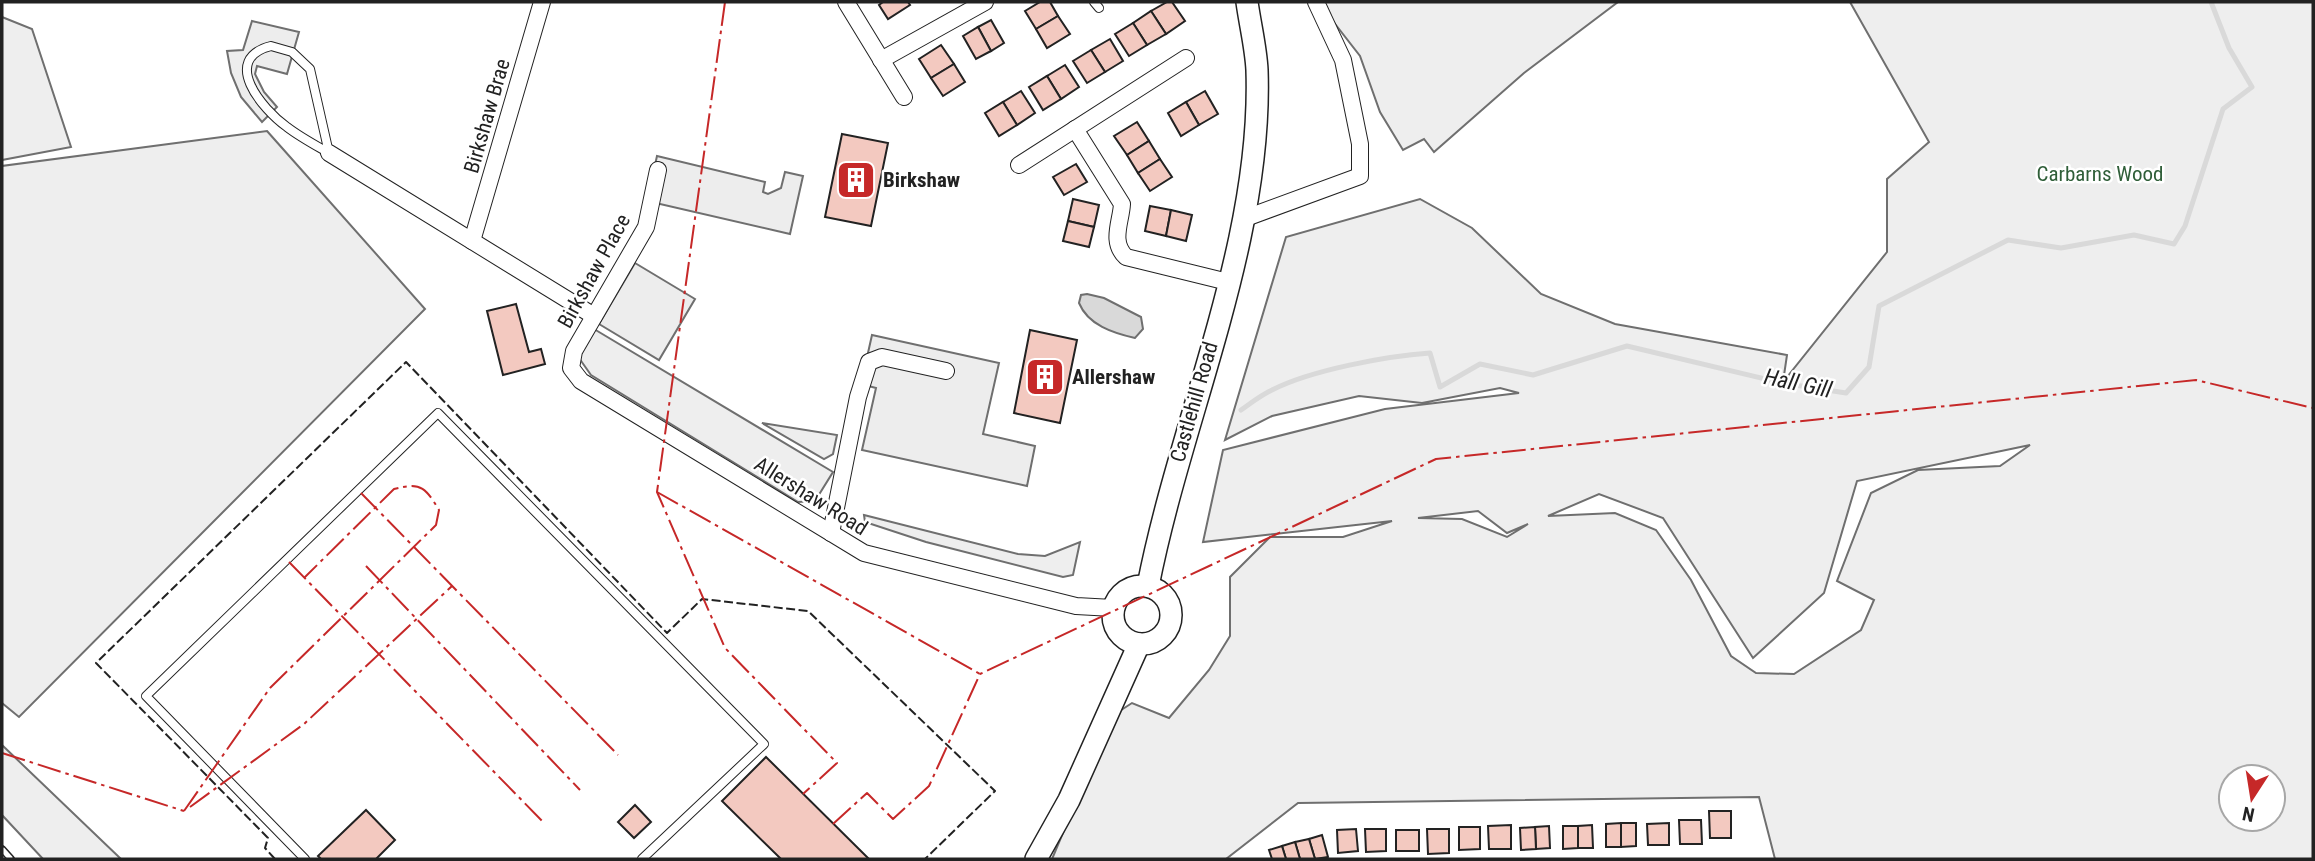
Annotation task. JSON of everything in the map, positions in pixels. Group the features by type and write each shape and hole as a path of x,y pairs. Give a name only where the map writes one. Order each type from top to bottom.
{"main road":[{"name":"Castlehill Road","path":"1148,586 1159,529 1243,219 1254,140 1257,69 1247,2"},
{"path":"1117,631 1125,639 1139,644 1160,638 1167,631 1171,615 1167,599 1156,588 1138,586 1122,593 1113,608 1121,683"},
{"path":"1036,859 1069,800 1139,644"}],"street":[{"name":"Birkshaw Brae","path":"472,241 542,2"},
{"path":"846,2 904,97"},
{"path":"881,60 985,2"},
{"path":"1243,219 1360,176 1360,144 1343,60 1316,2"},
{"path":"1019,165 1186,58"},
{"path":"1075,129 1122,204 1116,236 1120,252 1126,257 1228,282"},
{"path":"329,153 594,316"},
{"name":"Birkshaw Place","path":"574,351 646,227 658,170"},
{"name":"Allershaw Road","path":"574,351 571,368 581,381 864,553 1076,606 1113,608"},
{"path":"831,533 858,397 869,362 882,357 946,371"}],"lane":[{"path":"271,46 292,52 310,69 329,153 286,127 258,100 247,75 247,61 257,50 271,46"},
{"path":"304,859 146,696 438,413 764,744 642,859"}],"green space":[{"path":"1318,2 1618,2 1524,73 1434,152 1424,139 1403,150 1380,112 1360,56"},
{"name":"Carbarns Wood","path":"1850,2 2313,2 2313,859 1775,859 1759,797 1298,803 1226,859 1052,859 1112,716 1132,703 1169,718 1209,670 1230,636 1230,577 1270,537 1343,537 1392,521 1203,542 1223,450 1385,409 1519,393 1500,388 1422,403 1359,396 1272,416 1225,440 1286,237 1420,199 1472,228 1541,294 1615,324 1787,355 1783,382 1887,252 1887,179 1929,142","holes":["2030,445 2000,466 1918,470 1871,493 1837,581 1874,600 1861,630 1794,674 1756,673 1731,656 1691,580 1656,530 1615,513 1548,516 1599,494 1663,518 1753,658 1824,593 1857,481","1478,511 1507,533 1528,524 1507,537 1462,519 1418,518"]},
{"path":"2,17 32,29 71,147 2,160"},
{"path":"267,131 425,309 19,717 2,703 2,166"},
{"path":"594,329 833,472 815,501 798,502 591,375 579,358"},
{"path":"762,423 837,435 833,454 824,459"},
{"path":"864,515 1018,554 1045,556 1080,542 1073,575 1063,577 926,542 865,522"},
{"path":"2,745 121,859 43,859 2,815"}],"shaded area":[{"path":"252,21 299,32 287,74 257,66 255,74 264,92 277,107 262,122 241,97 231,73 227,51 243,50"},
{"path":"657,156 765,182 763,192 768,194 781,188 785,172 803,176 790,234 647,201"},
{"path":"635,263 695,299 659,360 599,324"},
{"path":"1081,295 1104,298 1141,317 1143,329 1135,338 1110,331 1095,322 1088,317 1079,303"},
{"path":"872,335 999,363 983,434 1035,446 1027,486 862,450 876,388 861,384"}],"building":[{"path":"883,2 908,2 910,5 888,19 879,5"},
{"path":"1040,2 1050,2 1058,16 1036,29 1025,11"},
{"path":"1172,2 1185,21 1166,34 1151,11"},
{"path":"1151,11 1166,34 1147,45 1133,23"},
{"path":"1058,16 1070,34 1047,48 1036,29"},
{"path":"991,20 1004,43 991,51 978,27"},
{"path":"1133,23 1147,45 1129,56 1115,34"},
{"path":"978,27 991,51 976,59 963,36"},
{"path":"1110,39 1123,61 1105,72 1091,50"},
{"path":"941,45 954,64 931,78 919,59"},
{"path":"1091,50 1105,72 1087,83 1073,61"},
{"path":"954,64 965,82 943,96 931,78"},
{"path":"1065,65 1079,87 1061,99 1047,76"},
{"path":"1047,76 1061,99 1043,110 1029,87"},
{"path":"1021,91 1035,113 1017,125 1003,102"},
{"path":"1205,91 1218,114 1199,125 1186,102"},
{"path":"1003,102 1017,125 999,136 985,113"},
{"path":"1186,102 1199,125 1181,136 1168,113"},
{"path":"1137,122 1149,141 1127,155 1114,136"},
{"name":"Birkshaw","path":"842,134 888,143 871,226 825,217"},
{"path":"1149,141 1160,159 1138,173 1127,155"},
{"path":"1160,159 1172,177 1150,191 1138,173"},
{"path":"1076,164 1087,182 1064,195 1053,177"},
{"path":"1073,199 1099,205 1094,227 1068,221"},
{"path":"1150,206 1171,210 1166,236 1145,231"},
{"path":"1171,210 1192,215 1186,241 1166,236"},
{"path":"1068,221 1094,227 1089,247 1063,241"},
{"path":"516,304 529,352 541,349 545,364 503,375 487,311"},
{"name":"Allershaw","path":"1030,330 1077,340 1060,423 1014,413"},
{"path":"766,757 869,859 781,859 722,801"},
{"path":"635,805 651,822 634,838 618,822"},
{"path":"366,810 395,840 376,859 321,859 318,856"},
{"path":"1709,811 1731,811 1731,838 1710,838"},
{"path":"1679,820 1701,820 1702,844 1680,844"},
{"path":"1621,823 1636,823 1636,846 1621,847"},
{"path":"1621,823 1621,847 1606,847 1606,824"},
{"path":"1669,823 1669,845 1648,845 1647,824"},
{"path":"1511,825 1511,849 1489,849 1488,826"},
{"path":"1592,825 1593,848 1578,848 1578,826"},
{"path":"1549,826 1550,848 1536,849 1535,827"},
{"path":"1563,826 1578,826 1578,848 1563,849"},
{"path":"1459,827 1480,827 1480,849 1459,850"},
{"path":"1535,827 1536,849 1521,850 1520,828"},
{"path":"1356,829 1358,851 1338,853 1337,830"},
{"path":"1365,829 1386,829 1386,851 1366,852"},
{"path":"1427,829 1449,829 1449,853 1428,854"},
{"path":"1396,830 1419,830 1419,851 1396,851"},
{"path":"1322,835 1328,857 1315,859 1309,839"},
{"path":"1309,839 1315,859 1300,859 1295,842"},
{"path":"1295,842 1300,859 1286,859 1282,846"},
{"path":"1282,846 1286,859 1272,859 1269,850"}],"waterway":[{"name":"Hall Gill","path":"1241,410 1264,394 1307,376 1393,357 1430,353 1440,387 1480,364 1533,375 1627,346 1782,383 1846,393 1869,367 1879,306 2008,240 2061,248 2134,235 2174,244 2185,226 2223,109 2252,87 2229,48 2211,2"}],"railway":[{"path":"2,849 11,859"}],"fence":[{"path":"275,859 265,848 268,838 96,663 406,362 667,633 702,599 808,611 995,791 925,859"}],"power":[{"path":"725,2 657,492 725,648 837,763 803,794"},
{"path":"833,824 867,793 893,819 929,786 980,674 1436,459 2196,380 2313,408"},
{"path":"184,811 270,688 436,525 439,510 421,488 410,486 394,489 304,578"},
{"path":"657,492 980,674"},
{"path":"361,493 618,755"},
{"path":"289,562 545,824"},
{"path":"366,566 580,790"},
{"path":"190,807 304,724 452,586"},
{"path":"2,753 184,811"}],"place":[{"name":"Birkshaw","path":"856,180"},
{"name":"Allershaw","path":"1045,377"}]}
